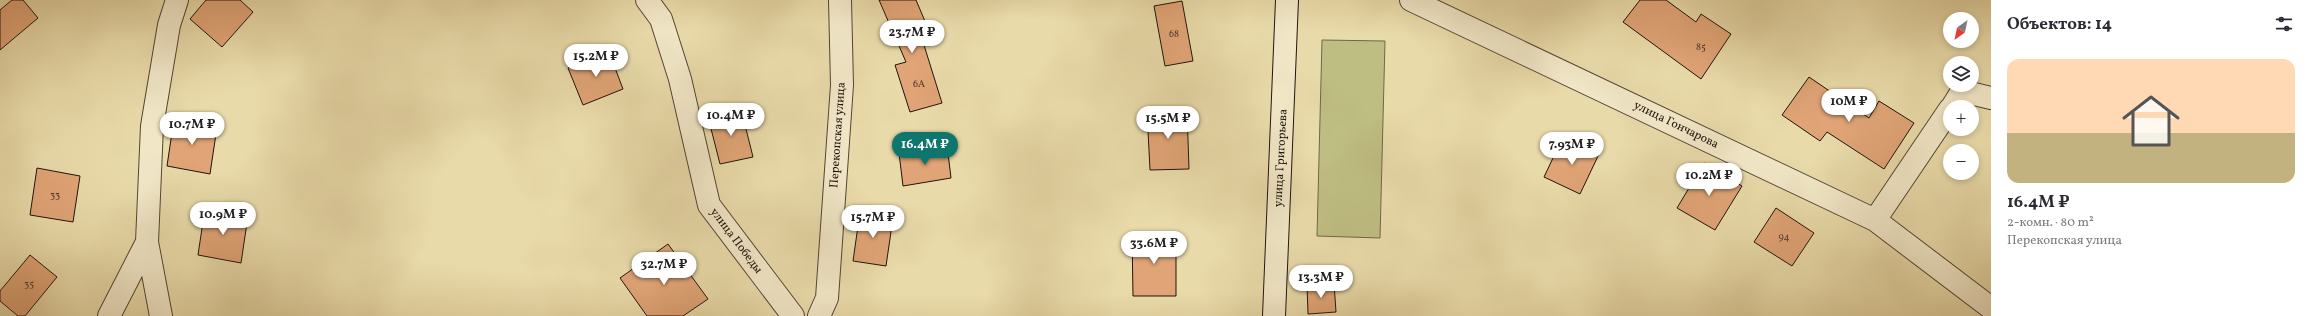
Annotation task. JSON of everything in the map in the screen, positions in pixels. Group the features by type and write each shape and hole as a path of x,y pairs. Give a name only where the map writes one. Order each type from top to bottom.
{"street":[{"path":"161,316 147,242 152,126 169,25 176,0"},
{"name":"улица Победы","path":"647,0 661,19 680,79 709,205 793,316"},
{"name":"Перекопская улица","path":"819,316 827,298 842,85 840,0"},
{"name":"улица Григорьева","path":"1274,316 1287,0"},
{"name":"улица Гончарова","path":"1411,0 1875,220 1991,308"},
{"path":"1956,100 1962,91 1991,98"},
{"path":"1875,220 1943,120"},
{"path":"109,316 147,242"}],"shaded area":[{"path":"1322,40 1385,41 1380,238 1317,236"}],"building":[{"path":"12,0 23,0 38,18 0,50 0,10"},
{"path":"206,0 240,0 253,12 222,47 190,19"},
{"path":"879,0 916,0 927,26 919,29 942,103 910,112 895,65 906,62"},
{"path":"1640,0 1666,0 1696,22 1701,14 1731,34 1701,79 1623,22"},
{"path":"1182,1 1193,61 1165,66 1154,6"},
{"path":"609,52 623,89 583,105 568,68"},
{"path":"1809,77 1869,118 1879,101 1914,123 1884,169 1827,132 1820,141 1782,115"},
{"path":"741,109 753,157 720,164 708,117"},
{"path":"1187,110 1189,169 1150,170 1147,111"},
{"path":"174,119 217,127 210,174 167,166"},
{"path":"1563,137 1599,154 1580,194 1544,177"},
{"path":"947,145 951,178 903,186 899,153"},
{"path":"1704,163 1742,186 1715,230 1677,208"},
{"path":"37,168 80,176 73,222 30,215"},
{"path":"205,208 248,216 241,263 198,255"},
{"path":"1776,208 1814,233 1792,266 1754,242"},
{"path":"860,212 893,218 886,266 853,261"},
{"path":"1132,234 1176,234 1176,296 1133,296"},
{"path":"668,244 708,299 683,316 647,316 620,278"},
{"path":"30,255 57,277 25,316 18,316 0,301 0,291"},
{"path":"1334,283 1336,312 1308,314 1307,285"}]}
